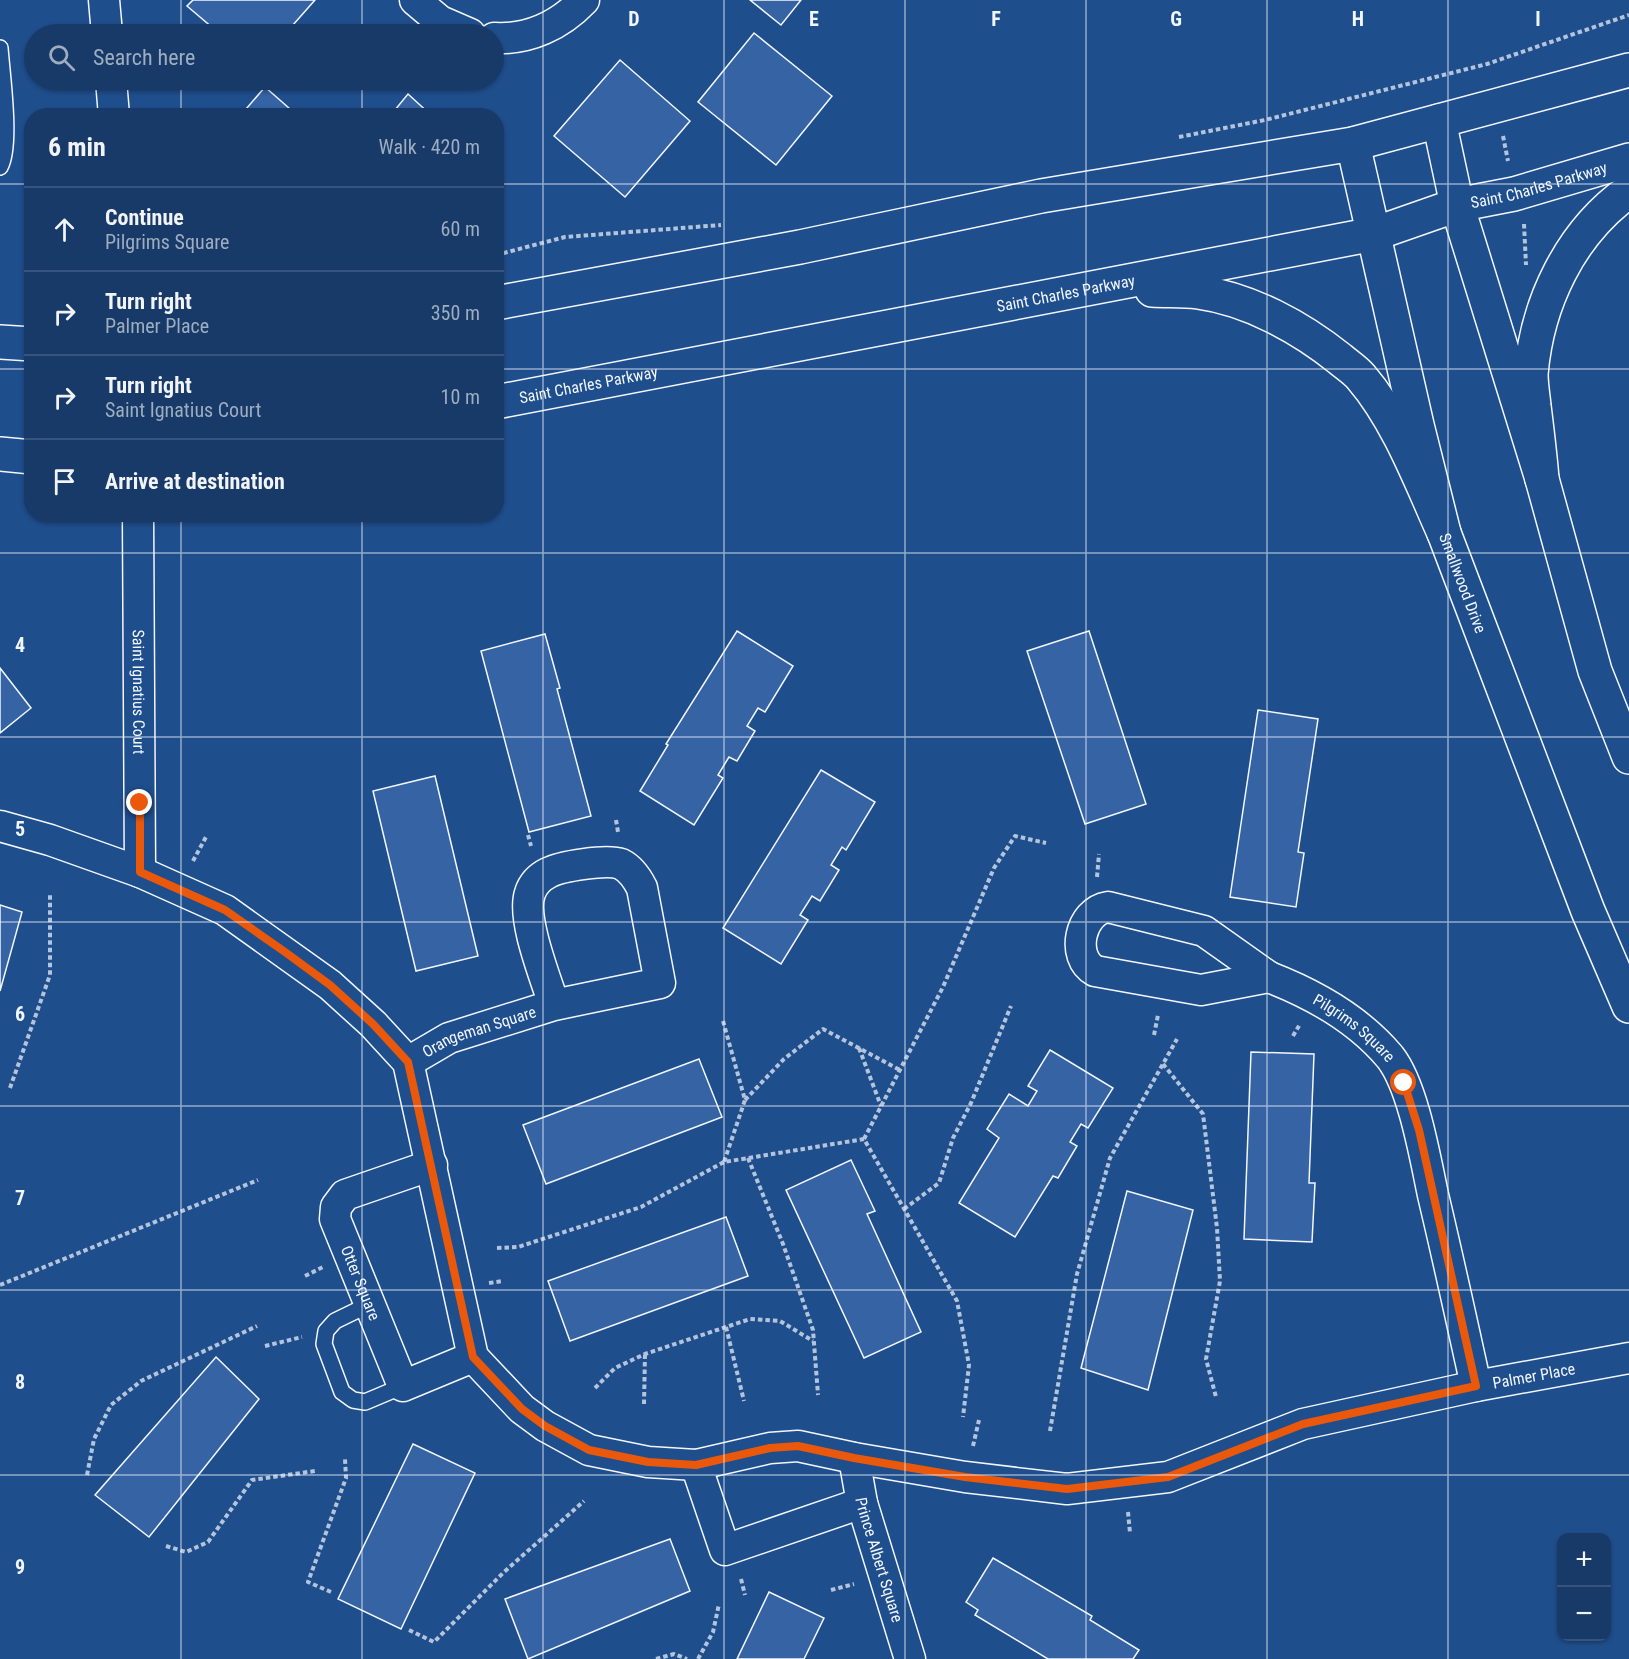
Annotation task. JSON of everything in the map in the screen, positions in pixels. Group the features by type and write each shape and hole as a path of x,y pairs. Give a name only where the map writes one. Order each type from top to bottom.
{"main road":[{"path":"504,302 800,247 1041,196 1353,144 1629,70"},
{"path":"1439,121 1457,205 1542,479 1595,671 1629,757"},
{"name":"Smallwood Drive","path":"1353,144 1444,533 1588,911 1629,1006"},
{"name":"Saint Charles Parkway","path":"504,400 1374,234 1457,205 1514,194 1629,159"},
{"path":"1542,479 1531,376 1538,333 1548,295 1583,234 1610,205 1629,191"},
{"path":"1096,288 1197,292 1242,303 1285,323 1328,349 1360,375 1379,401 1408,455 1444,533"},
{"path":"0,342 24,344"},
{"path":"0,454 24,456"}],"street":[{"path":"104,0 106,24"},
{"path":"415,0 447,24"},
{"path":"504,38 541,31 558,22 584,0"},
{"path":"112,90 113,108"},
{"name":"Saint Ignatius Court","path":"138,522 140,872"},
{"path":"0,826 50,840 140,872 225,910 330,985 373,1024 408,1062 473,1357 403,1386"},
{"name":"Orangeman Square","path":"408,1062 449,1038 554,1005 660,983 642,888 637,878 622,864 602,861 553,871 540,878 529,894 527,903 530,930 554,1005"},
{"name":"Pilgrims Square","path":"1269,977 1201,990 1095,971 1088,966 1081,954 1086,923 1094,911 1108,907 1204,932 1269,977 1296,988 1327,1005 1369,1034 1391,1058 1404,1083 1419,1130 1476,1386"},
{"name":"Otter Square","path":"403,1386 335,1220 336,1207 345,1195 432,1165"},
{"name":"Palmer Place","path":"473,1357 522,1409 566,1439 589,1450 621,1458 671,1465 696,1465 770,1448 798,1446 854,1458 1022,1485 1067,1489 1168,1477 1303,1424 1476,1386 1629,1358"},
{"name":"Prince Albert Square","path":"854,1458 862,1503 910,1659"},
{"path":"696,1465 725,1550 862,1503"}],"lane":[{"path":"0,48 6,144 0,167"},
{"path":"370,1304 335,1320 326,1331 324,1344 342,1392 352,1400 365,1402 403,1386"}],"path":[{"path":"1172,138 1265,120 1487,64 1629,15"},
{"path":"1502,135 1508,165"},
{"path":"504,253 565,237 728,225"},
{"path":"192,863 207,835"},
{"path":"864,1139 943,987 994,868 1015,836 1046,843"},
{"path":"10,1088 50,975 50,893"},
{"path":"904,1209 939,1183 953,1138 971,1103 1011,1006"},
{"path":"723,1021 745,1100"},
{"path":"724,1162 745,1100 784,1059 823,1029 900,1070"},
{"path":"1050,1431 1077,1274 1110,1158 1177,1039"},
{"path":"859,1048 881,1107"},
{"path":"1163,1064 1203,1114 1221,1281 1206,1359 1216,1397"},
{"path":"864,1139 957,1300 969,1365 963,1417"},
{"path":"497,1248 518,1247 641,1207 724,1162 864,1139"},
{"path":"748,1158 783,1244 813,1330 818,1395"},
{"path":"0,1285 258,1180"},
{"path":"595,1388 615,1368 645,1354 750,1319 780,1320 814,1342"},
{"path":"87,1475 94,1439 111,1405 141,1382 257,1326"},
{"path":"726,1327 744,1401"},
{"path":"265,1346 326,1331"},
{"path":"644,1404 645,1354"},
{"path":"331,1592 308,1582 346,1478 345,1459"},
{"path":"166,1545 186,1552 208,1542 252,1480 315,1471"},
{"path":"409,1630 434,1642 503,1573 584,1501"},
{"path":"698,1659 713,1632 719,1604"},
{"path":"656,1659 674,1654 687,1659"}],"building":[{"path":"193,0 315,0 294,24 208,24 187,6"},
{"path":"750,0 801,0 781,25"},
{"path":"754,33 832,96 776,165 698,102"},
{"path":"620,60 690,121 625,197 554,136"},
{"path":"262,90 268,90 289,108 247,108"},
{"path":"408,94 423,108 397,108"},
{"path":"737,631 793,666 765,712 758,708 747,726 755,731 737,761 729,757 718,775 723,778 694,825 640,791 668,745 666,744"},
{"path":"1089,631 1146,804 1085,824 1027,651"},
{"path":"545,634 560,688 557,689 591,816 529,832 481,651"},
{"path":"0,668 31,708 0,733"},
{"path":"1258,710 1318,719 1298,852 1304,853 1296,907 1230,897"},
{"path":"821,770 875,802 846,850 842,847 831,865 839,870 820,901 812,896 800,915 808,920 781,964 723,928"},
{"path":"435,776 478,956 416,971 373,791"},
{"path":"0,905 22,912 0,991"},
{"path":"1050,1050 1113,1088 1088,1128 1081,1124 1070,1142 1077,1146 1058,1178 1053,1176 1015,1237 959,1203 999,1138 987,1129 1009,1094 1028,1106 1037,1091 1028,1086"},
{"path":"1251,1052 1314,1054 1309,1183 1315,1183 1312,1242 1244,1239"},
{"path":"699,1059 722,1117 546,1184 523,1125"},
{"path":"851,1160 875,1211 867,1214 921,1332 864,1358 786,1190"},
{"path":"1127,1191 1193,1210 1148,1390 1081,1368"},
{"path":"726,1217 748,1276 570,1341 548,1281"},
{"path":"216,1357 259,1399 149,1537 95,1495"},
{"path":"413,1444 475,1473 401,1629 338,1599"},
{"path":"670,1539 690,1591 528,1659 505,1599"},
{"path":"993,1558 1092,1616 1090,1620 1139,1650 1133,1659 1048,1659 975,1615 978,1610 966,1602"},
{"path":"769,1592 824,1618 804,1659 737,1659"}],"route":[{"path":"140,803 140,872 225,910 285,952 330,985 373,1024 408,1062 473,1357 522,1409 545,1426 589,1450 621,1458 671,1465 696,1465 770,1448 798,1446 965,1477 1067,1489 1168,1477 1303,1424 1476,1386 1419,1130 1404,1083"}]}
